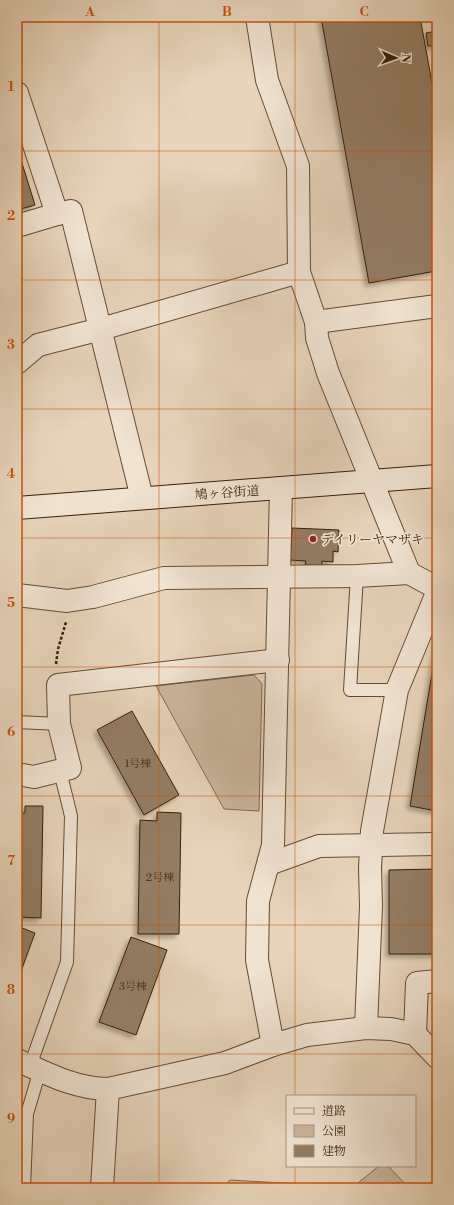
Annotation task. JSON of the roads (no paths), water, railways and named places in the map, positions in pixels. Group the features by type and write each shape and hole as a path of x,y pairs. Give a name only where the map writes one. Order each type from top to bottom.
{"street":[{"path":"257,17 267,80 298,166 299,272 316,322 317,338 328,373 409,573"},
{"path":"17,92 57,214"},
{"path":"17,226 71,211 142,498"},
{"path":"17,363 38,345 299,272"},
{"path":"316,322 437,306"},
{"name":"鳩ヶ谷街道","path":"17,508 437,476"},
{"path":"273,1045 257,960 258,901 273,845 282,488"},
{"path":"17,595 67,601 93,597 164,578 358,576 409,573 437,588"},
{"path":"366,1028 371,906 371,845 397,690 437,593"},
{"path":"17,774 34,777 70,768 59,724 58,685 278,660"},
{"path":"269,864 319,846 437,844"},
{"path":"415,1034 417,983 437,981"},
{"path":"29,1065 60,1080 97,1089 108,1088 225,1063 273,1045 307,1036 366,1028 391,1029 415,1034 437,1057"},
{"path":"102,1188 108,1088"}],"lane":[{"path":"358,576 350,690 397,690"},
{"path":"17,722 59,724"},
{"path":"24,1188 29,1065 67,962 71,816 60,771"}],"place":[{"name":"デイリーヤマザキ","path":"313,539"}]}
